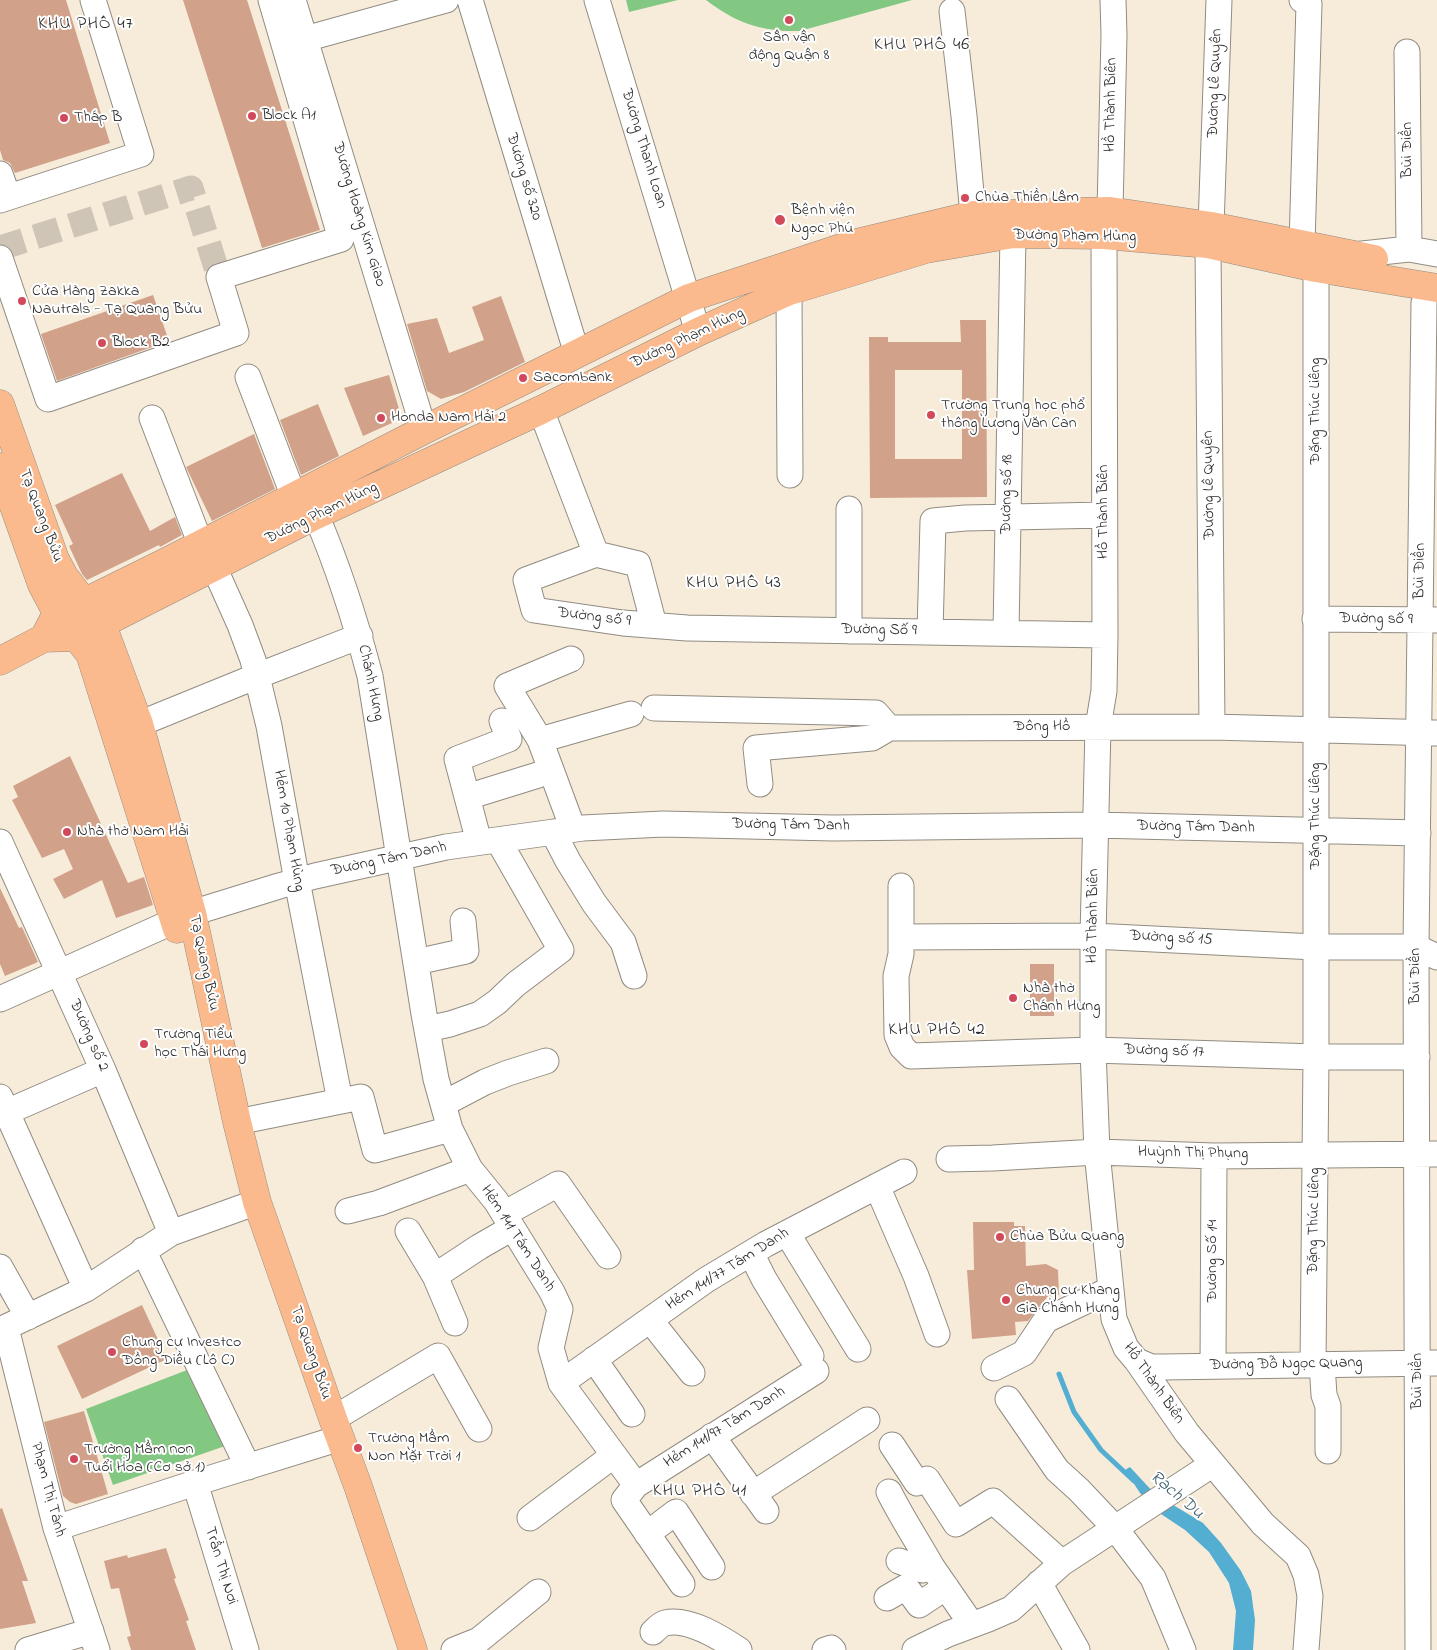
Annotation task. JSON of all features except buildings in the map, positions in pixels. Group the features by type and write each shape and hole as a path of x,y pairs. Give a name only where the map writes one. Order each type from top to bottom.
{"main road":[{"name":"Đường Phạm Hùng","path":"207,556 294,497 689,298 856,242 973,214 1107,223 1302,245 1363,266"},
{"name":"Đường Phạm Hùng","path":"76,637 92,613 207,556 316,515 541,410 698,332 789,291 926,249 1013,234 1107,223"},
{"name":"Đường Phạm Hùng","path":"1210,235 1316,268 1363,266"},
{"path":"1363,266 1437,270"},
{"path":"1363,266 1433,298"},
{"name":"Tạ Quang Bửu","path":"0,404 55,559 64,576 92,613 107,638 139,724 248,1205 333,1433 358,1486 413,1650"},
{"name":"Tạ Quang Bửu","path":"0,467 42,585 57,612 90,654 184,916 237,1122 248,1205"},
{"path":"44,638 57,612 92,613"},
{"path":"0,661 44,638 76,637"},
{"name":"Tạ Quang Bửu","path":"333,1433 345,1491 395,1650"}],"street":[{"path":"0,174 4,198 141,154 93,0"},
{"path":"2,268 48,399 236,333 219,277 341,239 271,0"},
{"name":"Đường Hoàng Kim Giao","path":"293,0 424,430"},
{"path":"305,39 395,7 446,0"},
{"name":"Đường số 320","path":"470,0 576,354"},
{"name":"Đường Thanh Loan","path":"597,0 698,332"},
{"name":"Hồ Thành Biên","path":"1112,0 1114,35 1107,223 1104,691 1098,727 1093,936 1093,1050 1097,1152 1114,1319 1126,1348 1187,1433 1263,1524 1298,1556 1306,1575 1310,1596 1306,1650"},
{"name":"Đường Lê Quyên","path":"1212,727 1210,235 1219,0"},
{"path":"1302,245 1305,2"},
{"path":"952,11 973,214"},
{"name":"Bùi Điền","path":"1407,52 1409,249"},
{"name":"Đường số 18","path":"1006,633 1013,234"},
{"name":"Đường Phạm Hùng","path":"1363,266 1409,249 1437,254"},
{"name":"Đặng Thúc Liêng","path":"1316,268 1315,1155 1317,1364 1328,1406 1328,1451"},
{"path":"789,291 790,474"},
{"name":"Bùi Điền","path":"1418,1650 1428,1363 1426,1153 1417,1057 1426,952 1418,833 1428,733 1433,298"},
{"path":"248,377 294,497"},
{"path":"541,410 596,554 638,564 654,625"},
{"name":"Hẻm 10 Phạm Hùng","path":"152,418 207,556 240,625 253,660 271,734 297,881 340,1101"},
{"path":"849,508 849,631"},
{"name":"Chánh Hưng","path":"316,515 338,566 360,636 370,676 398,858"},
{"path":"930,632 933,521 1104,515"},
{"name":"Đường số 9","path":"596,554 526,580 534,610 654,625"},
{"name":"Đường số 9","path":"1315,619 1429,620"},
{"name":"Đường Số 9","path":"654,625 687,628 1105,634"},
{"path":"139,724 360,636"},
{"path":"571,659 507,686 540,740 563,831 568,861 623,942 634,976"},
{"path":"540,740 642,711 876,713 889,728 872,738 756,748 760,784"},
{"path":"427,1029 480,1014 561,950 489,841 467,797 458,759 509,739 502,721"},
{"name":"Đông Hồ","path":"889,728 1212,727 1428,733"},
{"path":"467,797 538,775"},
{"name":"Đường Tám Danh","path":"0,999 184,916 297,881 446,847 563,831 663,824 833,828 1096,825 1418,833"},
{"name":"Đường số 2","path":"0,842 103,1070 171,1233"},
{"name":"Hẻm 141 Tám Danh","path":"398,858 436,1079 450,1129 470,1170 496,1202 552,1292 560,1310 551,1348 561,1383 636,1485"},
{"path":"901,886 902,937"},
{"path":"416,962 466,951 463,921"},
{"name":"Đường số 15","path":"902,937 1093,936 1426,952"},
{"name":"Đường số 17","path":"902,937 901,954 896,976 897,1035 902,1047 911,1056 1093,1050 1316,1057 1417,1057"},
{"path":"443,1104 492,1079 546,1061"},
{"path":"86,1289 2,1108 103,1070"},
{"path":"237,1122 361,1097 375,1150 450,1129"},
{"name":"Huỳnh Thị Phụng","path":"949,1159 1097,1152 1214,1156 1426,1153"},
{"name":"Đường Số 14","path":"1213,1366 1214,1156"},
{"path":"348,1211 379,1203 470,1170"},
{"name":"Hẻm 141/77 Tám Danh","path":"561,1383 706,1280 787,1233 904,1172"},
{"path":"435,1276 479,1247 508,1221 558,1184 608,1256"},
{"path":"876,1186 916,1276 937,1334"},
{"path":"3,1329 86,1289 171,1233 248,1205"},
{"path":"408,1231 435,1276 455,1323"},
{"path":"787,1233 858,1349"},
{"path":"144,1250 248,1467"},
{"name":"Hẻm 141/97 Tám Danh","path":"636,1485 712,1436 813,1364 751,1253"},
{"path":"0,1267 28,1317"},
{"path":"994,1368 1024,1353 1046,1320 1111,1289"},
{"path":"650,1320 692,1373"},
{"name":"Phạm Thị Tánh","path":"3,1329 56,1528 94,1640"},
{"path":"56,1528 248,1467 333,1433 438,1356 479,1429"},
{"path":"594,1359 632,1414"},
{"name":"Đường Đỗ Ngọc Quang","path":"1137,1361 1150,1366 1428,1363"},
{"path":"1008,1398 1057,1470 1115,1528 1153,1578 1182,1650"},
{"path":"712,1436 760,1502 867,1420"},
{"path":"892,1445 917,1484 927,1479 956,1524 992,1501 1062,1563"},
{"path":"530,1518 614,1456"},
{"path":"915,1650 948,1634 1010,1609 1062,1563 1213,1464"},
{"name":"Trần Thị Nơi","path":"195,1483 246,1650"},
{"path":"636,1485 624,1500 682,1584"},
{"path":"889,1492 901,1517 916,1537 939,1577 972,1625"},
{"path":"647,1534 676,1512 712,1567"},
{"path":"899,1562 939,1577"},
{"path":"887,1598 906,1587 919,1605 939,1577"},
{"path":"1039,1583 1077,1650"},
{"path":"454,1650 479,1640 538,1592"},
{"path":"654,1635 664,1623 682,1622 714,1634 739,1650"},
{"path":"28,1650 94,1640"},
{"path":"825,1650 832,1648 833,1650"}],"green space":[{"path":"626,0 678,0 629,12"},
{"name":"Sân vận động Quận 8","path":"706,0 912,0 800,31 786,31 761,28 739,20"},
{"path":"187,1370 225,1446 113,1485 86,1409"}],"water":[{"path":"1130,1467 1155,1494 1203,1523 1221,1543 1241,1571 1251,1591 1255,1620 1253,1650 1233,1650 1236,1611 1229,1583 1209,1552 1185,1530 1155,1510 1140,1493 1125,1470"}],"waterway":[{"name":"Rạch Du","path":"1059,1374 1074,1412 1101,1450 1134,1481"}],"tunnel":[{"path":"0,248 191,188 219,277"}],"place":[{"name":"Sân vận động Quận 8","path":"789,20"},
{"name":"Block A1","path":"252,116"},
{"name":"Tháp B","path":"64,118"},
{"name":"Chùa Thiền Lâm","path":"965,198"},
{"name":"Bệnh viện Ngọc Phú","path":"780,220"},
{"name":"Cửa Hàng Zakka Nautrals - Tạ Quang Bửu","path":"22,301"},
{"name":"Block B2","path":"102,343"},
{"name":"Sacombank","path":"523,378"},
{"name":"Trường Trung học phổ thông Lương Văn Can","path":"931,415"},
{"name":"Honda Nam Hải 2","path":"381,418"},
{"name":"Nhà thờ Nam Hải","path":"67,832"},
{"name":"Nhà thờ Chánh Hưng","path":"1013,998"},
{"name":"Trường Tiểu học Thái Hưng","path":"144,1044"},
{"name":"Chùa Bửu Quang","path":"1000,1237"},
{"name":"Chung cư Khang Gia Chánh Hưng","path":"1006,1300"},
{"name":"Chung cư Investco Đồng Diều (Lô C)","path":"112,1352"},
{"name":"Trường Mầm Non Mặt Trời 1","path":"358,1448"},
{"name":"Trường Mầm non Tuổi Hoa (Cơ sở 1)","path":"74,1459"}],"district":[{"name":"KHU PHỐ 47","path":"86,25"},
{"name":"KHU PHỐ 46","path":"922,46"},
{"name":"KHU PHỐ 43","path":"734,584"},
{"name":"KHU PHỐ 42","path":"937,1031"},
{"name":"KHU PHỐ 41","path":"700,1492"}]}
